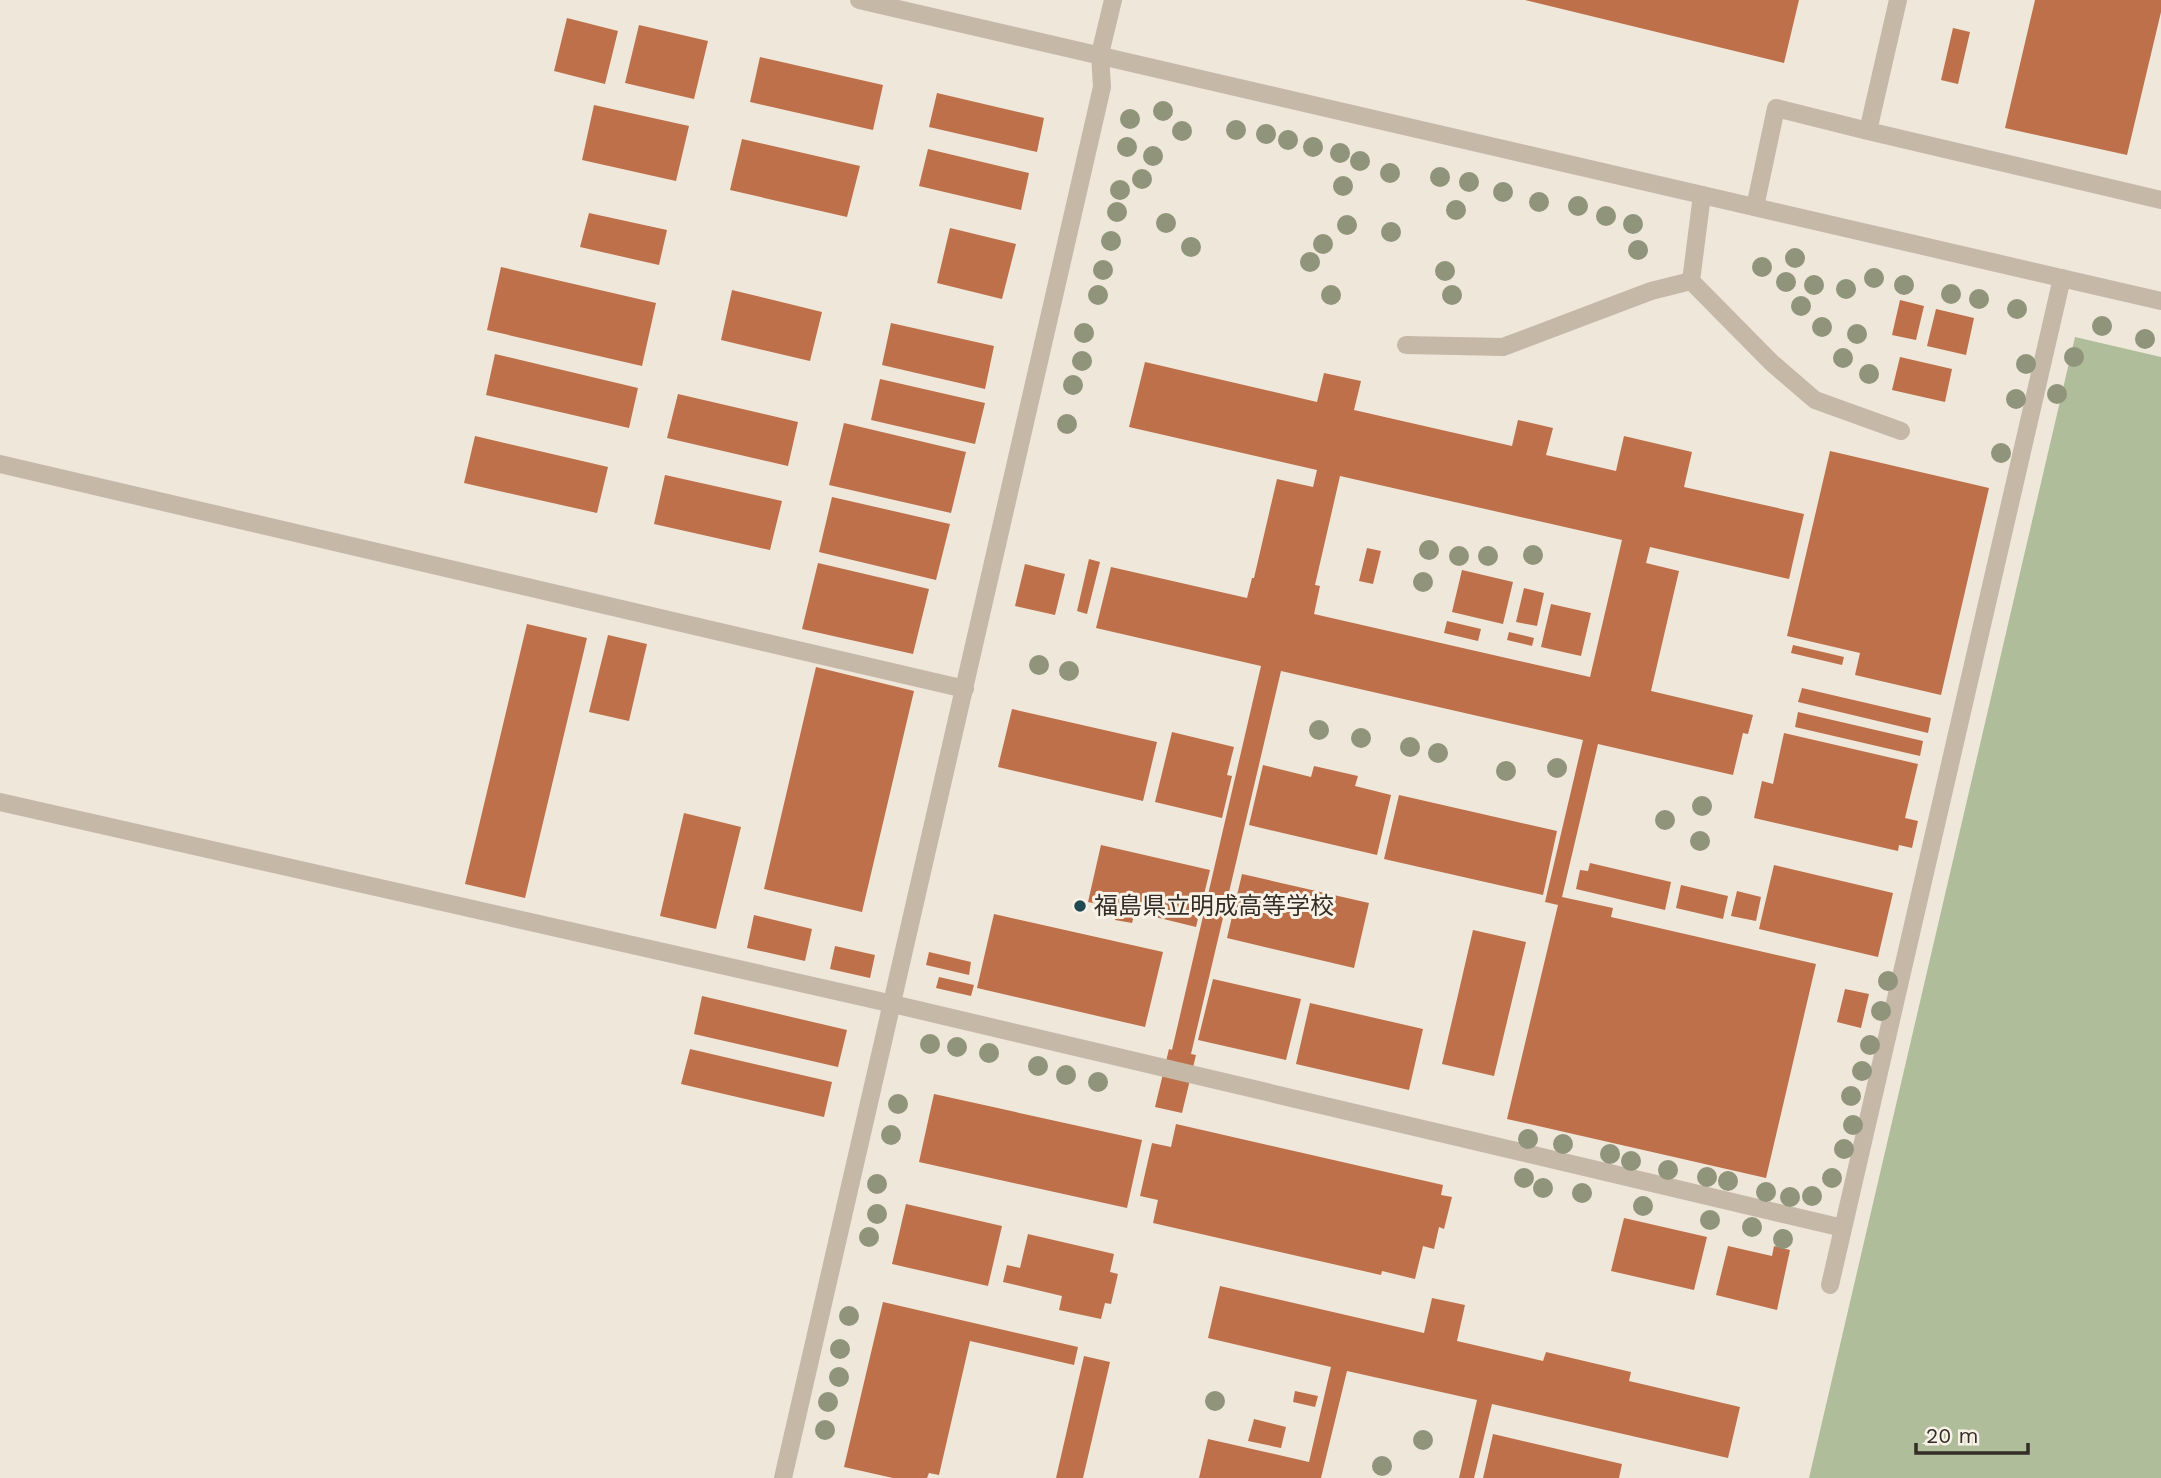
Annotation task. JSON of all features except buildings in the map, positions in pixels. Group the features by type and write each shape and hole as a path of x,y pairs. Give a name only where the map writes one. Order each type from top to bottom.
{"street":[{"path":"859,0 898,4 1702,195 2161,300"},
{"path":"783,1478 1102,87 1101,54 1113,0"},
{"path":"1868,131 1898,0"},
{"path":"1755,207 1776,108 2161,200"},
{"path":"1690,281 1702,195"},
{"path":"1830,1285 2062,278"},
{"path":"1406,345 1503,347 1651,291 1690,281"},
{"path":"1690,281 1772,363 1815,400 1901,430"},
{"path":"0,464 965,688"},
{"path":"0,802 893,1004 1843,1228"}],"green space":[{"path":"2075,337 2161,357 2161,1478 1809,1478"}],"place":[{"name":"福島県立明成高等学校","path":"1080,906"}]}
